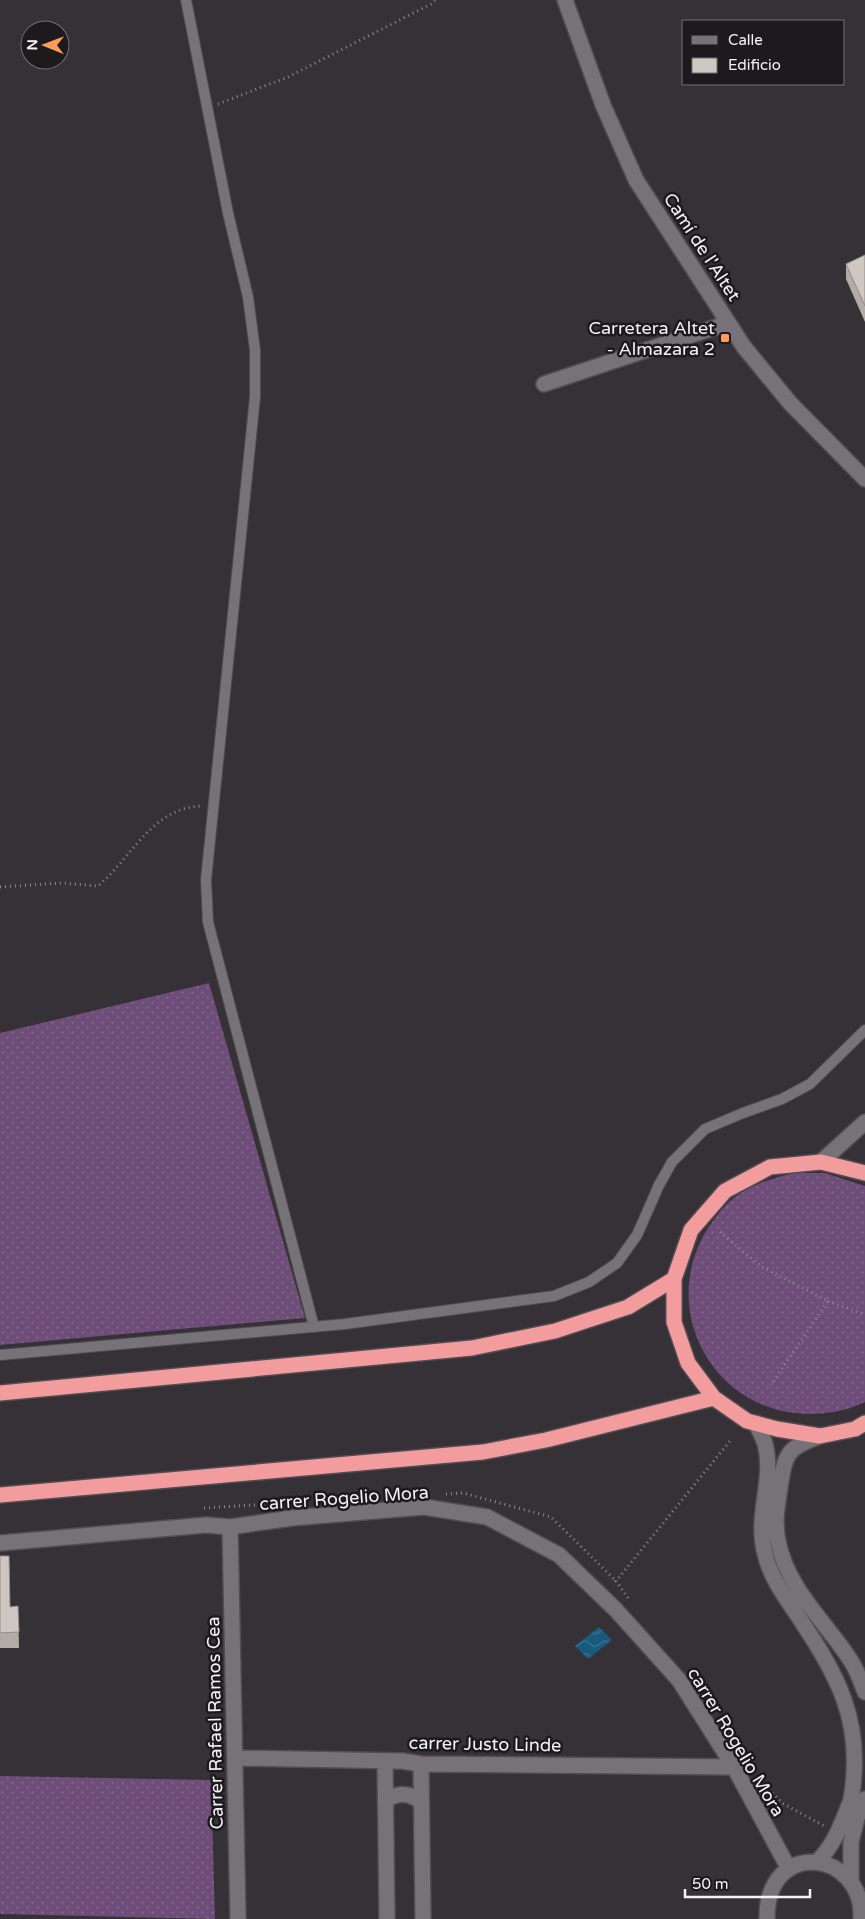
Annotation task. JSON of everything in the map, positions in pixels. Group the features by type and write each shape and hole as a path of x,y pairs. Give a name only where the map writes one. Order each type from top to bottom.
{"highway":[{"path":"861,1429 820,1436 756,1423 747,1421 714,1398 688,1363 674,1322 674,1279 691,1230 725,1191 770,1167 821,1162 865,1173"},
{"path":"0,1393 472,1348 555,1331 628,1307 674,1279"},
{"path":"0,1495 483,1452 546,1440 714,1398"}],"street":[{"name":"Camí de l'Altet","path":"565,0 603,105 636,180 744,347 790,403 865,478"},
{"path":"544,384 728,323"},
{"path":"821,1162 865,1122"},
{"path":"756,1423 766,1448 767,1474 761,1525 763,1549 777,1586 830,1660 846,1686 858,1719 861,1740 860,1769 855,1791 829,1851 817,1862"},
{"path":"820,1436 797,1444 787,1455 781,1478 776,1516 778,1541 786,1569 804,1599 829,1629 852,1663 865,1692"},
{"name":"carrer Rogelio Mora","path":"0,1543 206,1525 230,1527 292,1518 424,1507 487,1517 559,1555 616,1610 679,1680 734,1767 789,1869"},
{"name":"Carrer Rafael Ramos Cea","path":"230,1527 238,1919"},
{"name":"carrer Justo Linde","path":"235,1758 385,1761 421,1764 734,1767"},
{"path":"385,1761 388,1919"},
{"path":"421,1764 423,1919"},
{"path":"386,1800 401,1794 414,1796 421,1802"},
{"path":"851,1880 851,1842 857,1818 865,1799"},
{"path":"767,1919 767,1903 775,1882 789,1869 800,1864 817,1862 835,1867 851,1880 858,1893 861,1909 860,1919"}],"lane":[{"path":"186,0 228,214 248,297 255,350 256,397 206,880 208,922 314,1327"},
{"path":"0,1355 314,1327 554,1296 589,1282 617,1263 637,1235 659,1185 672,1162 706,1129 743,1112 782,1100 810,1084 865,1030"}],"path":[{"path":"207,109 288,77 436,0"},
{"path":"0,887 62,883 98,886 111,874 151,828 172,813 188,806 214,806"},
{"path":"720,1232 762,1267 828,1301 865,1315"},
{"path":"771,1385 828,1301"},
{"path":"634,1605 616,1581 730,1441"},
{"path":"758,1778 782,1803 830,1830 837,1836"}],"shaded area":[{"path":"209,983 305,1318 0,1345 0,1033"},
{"path":"794,1173 825,1173 865,1186 865,1402 851,1408 829,1413 807,1414 773,1409 744,1395 720,1375 703,1350 692,1321 689,1291 694,1259 711,1223 729,1202 744,1191 765,1181"},
{"path":"0,1776 211,1780 215,1919 0,1914"}],"water":[{"path":"599,1627 612,1640 588,1659 575,1646"}],"building":[{"path":"865,255 865,306 846,264"},
{"path":"0,1556 9,1556 10,1607 18,1606 19,1632 0,1633"}],"place":[{"name":"Carretera Altet - Almazara 2","path":"725,338"}]}
